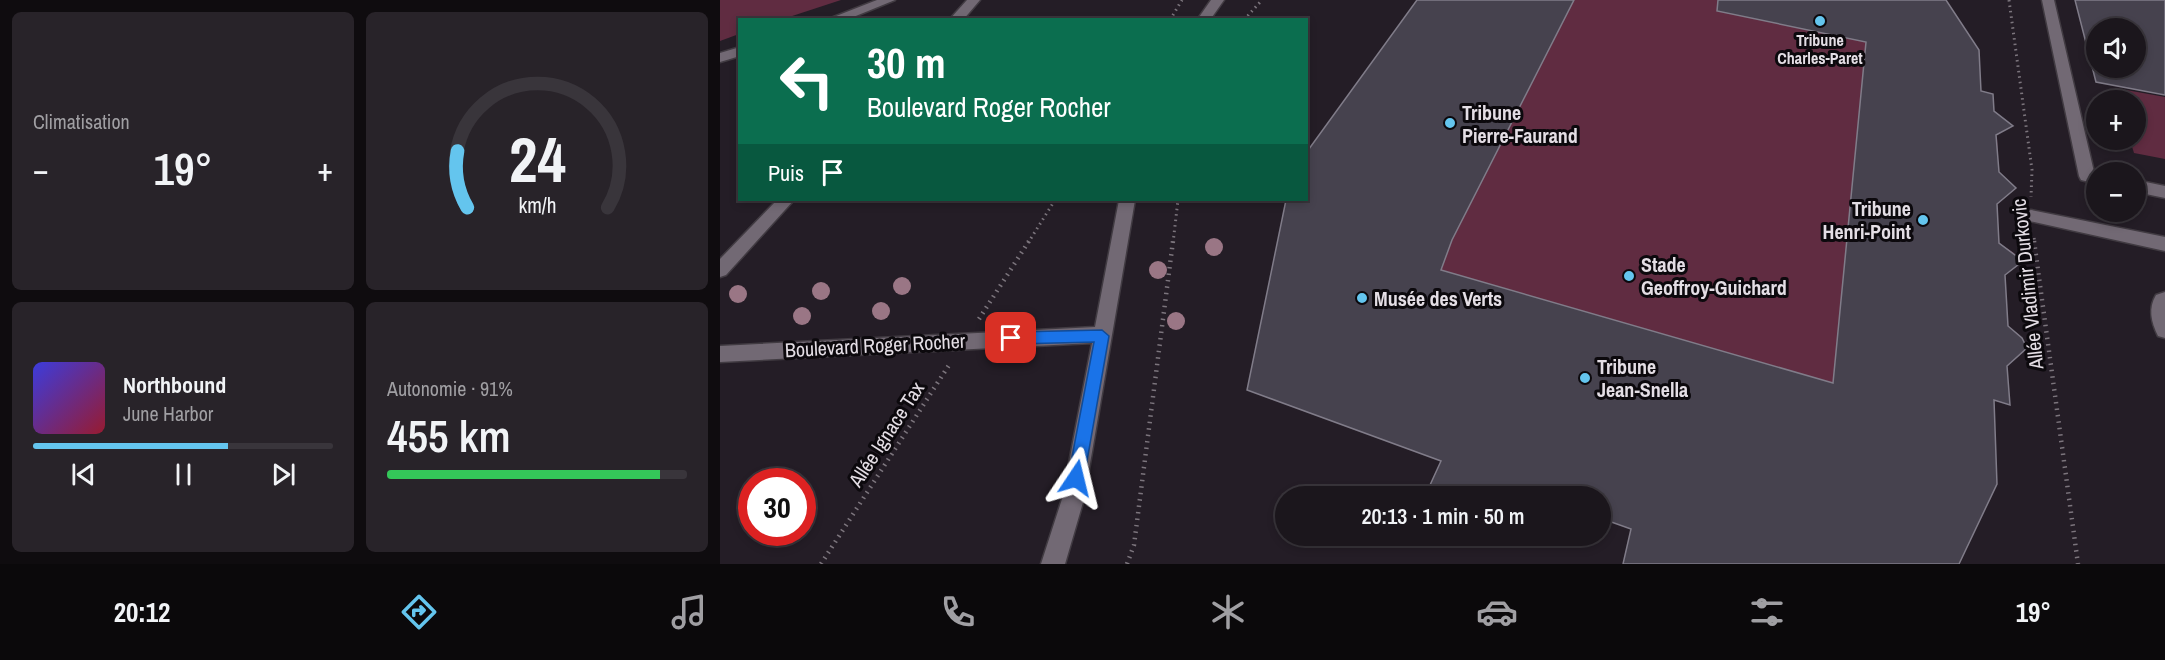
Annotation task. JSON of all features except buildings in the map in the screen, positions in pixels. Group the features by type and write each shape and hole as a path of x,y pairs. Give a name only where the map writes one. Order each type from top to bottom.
{"street":[{"path":"838,18 889,0"},
{"path":"957,18 974,0"},
{"path":"1204,18 1218,0"},
{"path":"2048,0 2086,167"},
{"path":"720,58 738,52"},
{"path":"2146,188 2165,192"},
{"path":"720,270 785,201"},
{"path":"1053,564 1072,499 1127,201"},
{"path":"2031,216 2165,244"},
{"path":"2165,299 2159,307 2165,330"},
{"name":"Boulevard Roger Rocher","path":"720,354 965,340 1102,336"}],"path":[{"path":"1171,18 1182,0"},
{"path":"1246,18 1262,0"},
{"name":"Allée Vladimir Durkovic","path":"2009,0 2032,170 2031,216 2078,564"},
{"name":"Allée Ignace Tax","path":"821,564 1054,201"},
{"path":"1127,564 1134,545 1178,201"}],"shaded area":[{"path":"720,0 841,0 786,18 738,18 738,34 720,41"},
{"name":"Stade Geoffroy-Guichard","path":"1417,0 1946,0 1979,50 1980,65 1971,64 1980,110 1998,115 2007,122 2008,127 2004,131 1982,134 1997,137 1998,160 1983,157 2012,186 1996,195 1999,243 2014,253 2018,260 2000,269 2005,326 2018,334 2024,346 2019,355 2003,355 2010,405 1993,400 1997,484 1959,564 1727,564 1611,522 1611,486 1512,486 1247,390 1287,201 1308,201 1308,196"},
{"path":"2146,94 2165,97 2165,159 2134,153 2133,150 2146,150"}],"place":[{"name":"Tribune Charles-Paret","path":"1820,21"},
{"name":"Tribune Pierre-Faurand","path":"1450,123"},
{"name":"Tribune Henri-Point","path":"1923,220"},
{"name":"Stade Geoffroy-Guichard","path":"1629,276"},
{"name":"Musée des Verts","path":"1362,298"},
{"name":"Tribune Jean-Snella","path":"1585,378"}],"route":[{"path":"1011,338 1102,336 1076,478"}]}
